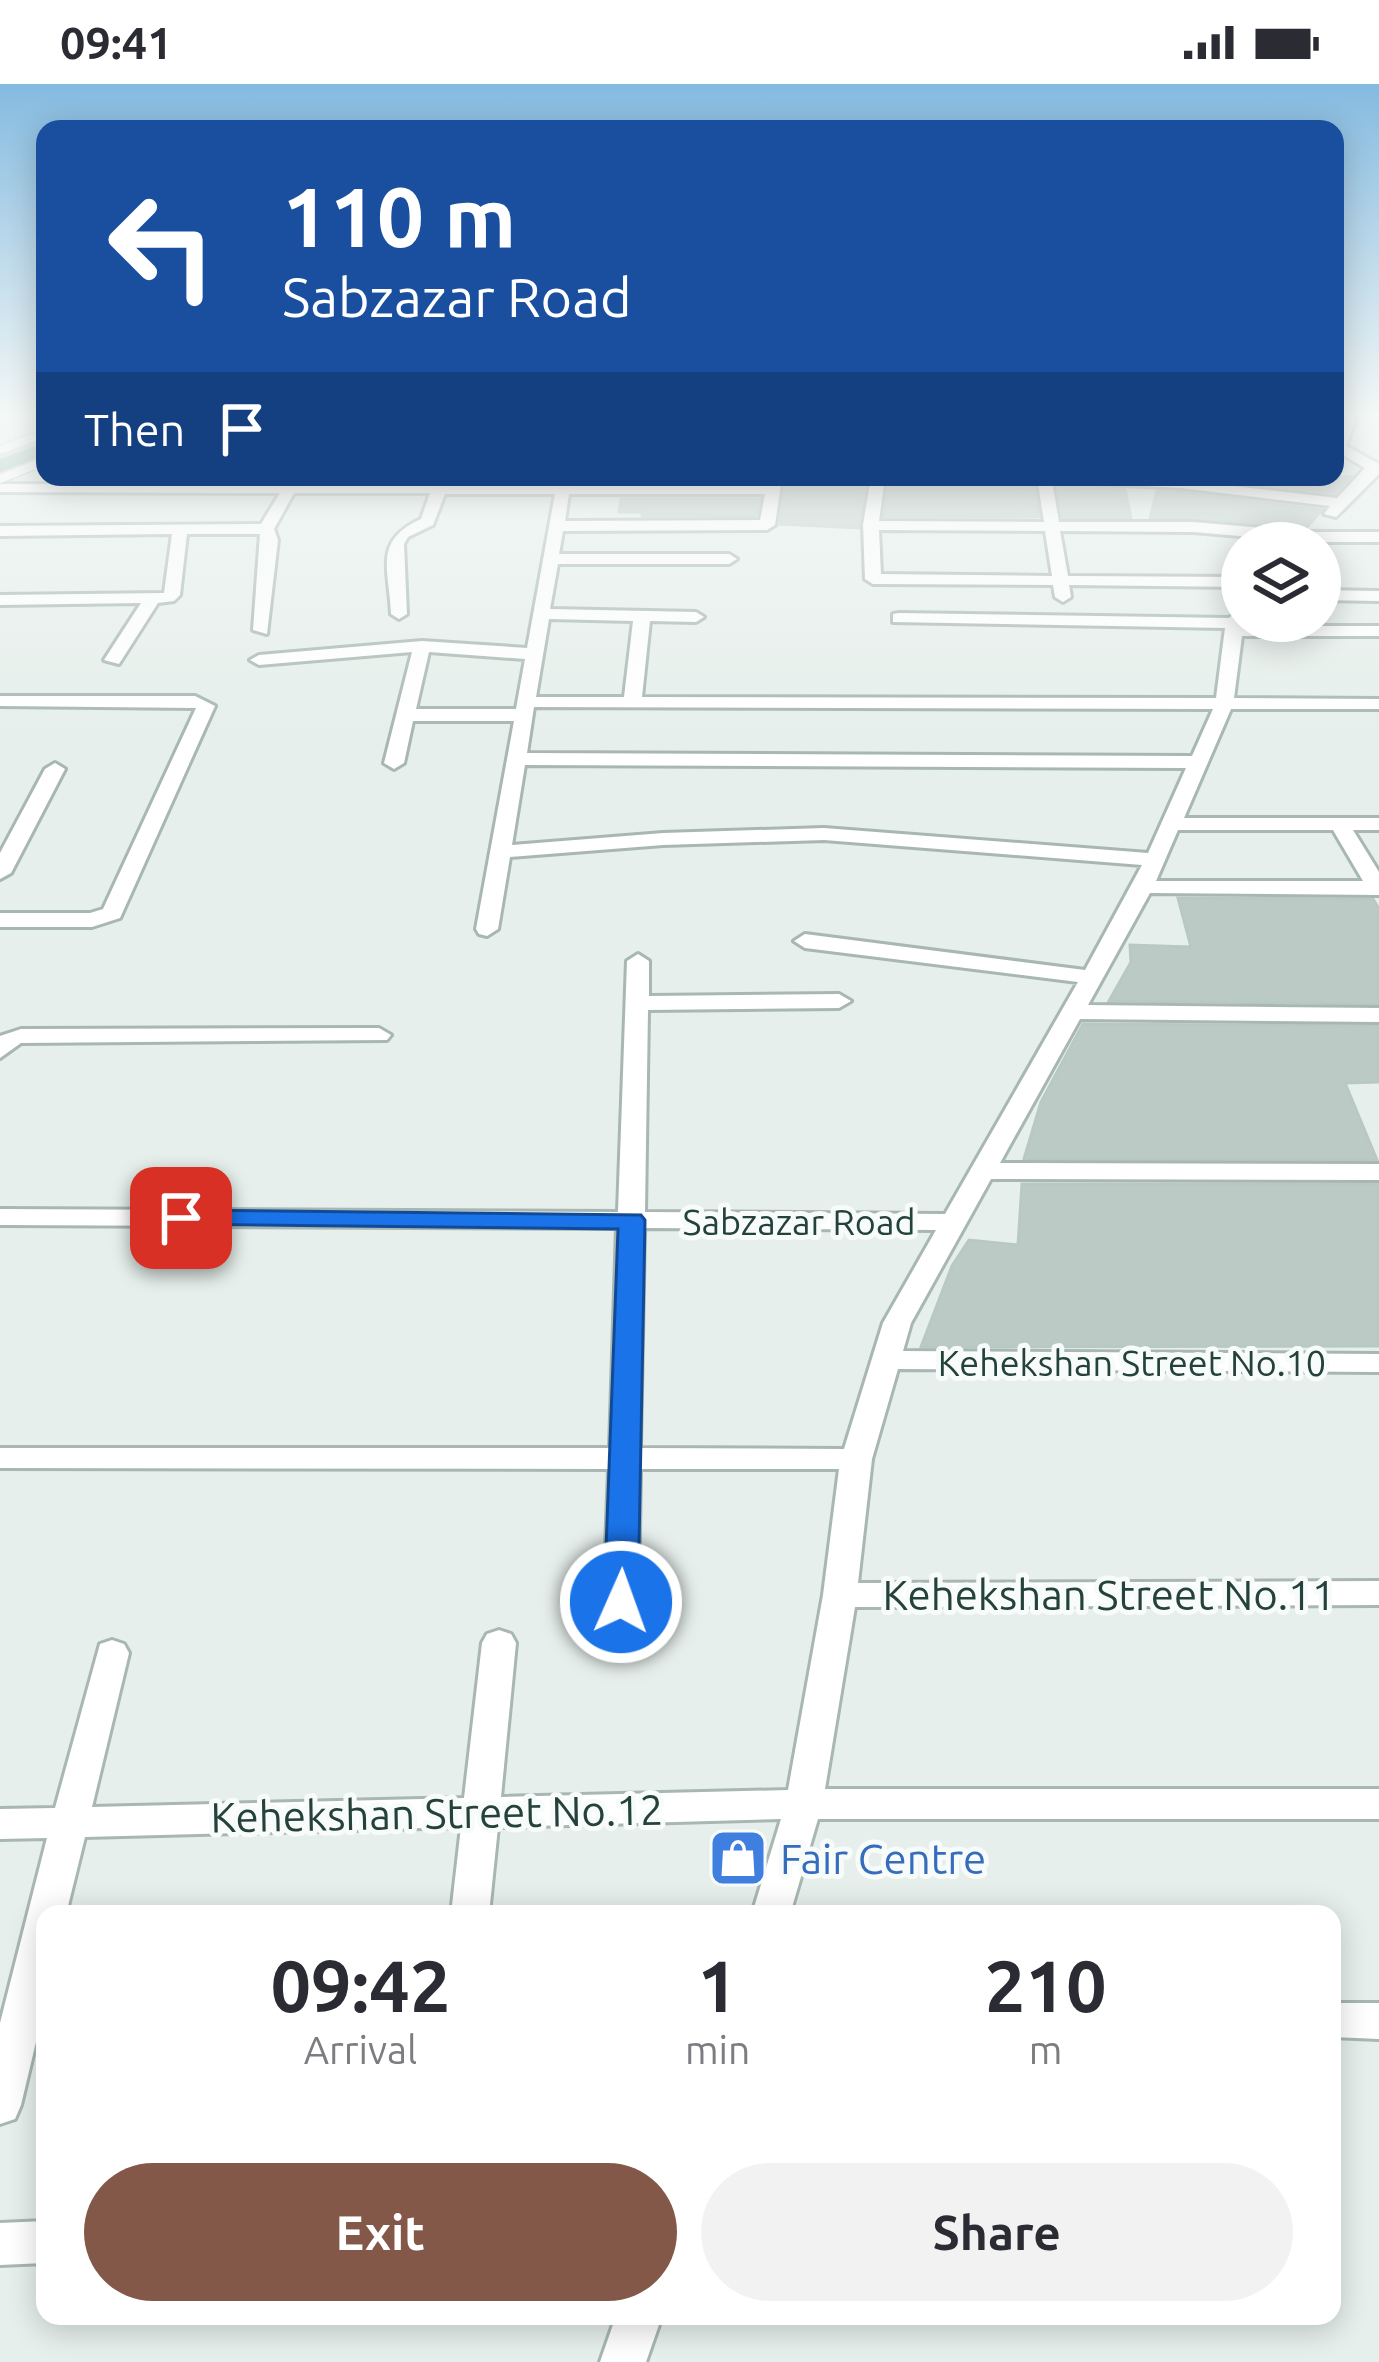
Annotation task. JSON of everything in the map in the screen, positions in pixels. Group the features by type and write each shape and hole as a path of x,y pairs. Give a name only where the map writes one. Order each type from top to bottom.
{"street":[{"path":"266,529 271,520"},
{"path":"399,614 395,544 429,520"},
{"path":"487,929 556,520"},
{"path":"555,526 767,525 768,520"},
{"path":"873,520 873,579 1221,582"},
{"path":"1052,520 1059,582 1070,620"},
{"path":"872,525 1221,529"},
{"path":"0,531 266,529"},
{"path":"261,630 270,540 266,529"},
{"path":"0,600 172,595 181,531"},
{"path":"1341,539 1379,537"},
{"path":"550,559 729,559"},
{"path":"1341,595 1379,596"},
{"path":"113,660 152,598"},
{"path":"540,614 696,617"},
{"path":"632,702 642,616"},
{"path":"899,618 1221,622"},
{"path":"1341,629 1379,631"},
{"path":"774,1905 804,1804 840,1595 856,1459 897,1323 1143,887 1224,704 1234,642"},
{"path":"259,660 422,646 533,655"},
{"path":"394,763 422,646"},
{"path":"0,701 195,701 206,706 112,913 92,920 0,920"},
{"path":"406,715 632,702 1379,704"},
{"path":"515,759 1199,762"},
{"path":"0,873 55,769"},
{"path":"1172,824 1379,824"},
{"path":"1339,824 1378,888"},
{"path":"500,852 663,838 824,835 1155,860"},
{"path":"1143,887 1378,888"},
{"path":"805,941 1090,977"},
{"path":"621,1602 638,961"},
{"path":"638,1003 838,1000"},
{"path":"1070,1012 1379,1015"},
{"path":"0,1051 11,1038 21,1036 379,1035"},
{"path":"981,1172 1379,1172"},
{"name":"Sabzazar Road","path":"0,1217 950,1222"},
{"name":"Kehekshan Street No.10","path":"884,1360 1379,1364"},
{"path":"0,1458 856,1459"},
{"name":"Kehekshan Street No.11","path":"840,1595 1379,1593"},
{"path":"471,1905 499,1643"},
{"path":"49,1905 112,1653"},
{"name":"Kehekshan Street No.12","path":"0,1824 804,1804 1379,1804"},
{"path":"0,2104 36,1959"},
{"path":"0,2244 36,2242"},
{"path":"623,2362 636,2325"}],"building":[{"path":"780,520 860,520 859,528 780,524"},
{"path":"1190,520 1313,520 1221,522"},
{"path":"1178,898 1373,899 1379,909 1379,1004 1109,1001 1131,962 1130,945 1191,947"},
{"path":"1083,1024 1379,1026 1379,1082 1345,1083 1377,1160 1024,1159 1041,1102"},
{"path":"1022,1184 1379,1184 1379,1346 921,1347 952,1266 969,1240 1018,1245"}],"place":[{"name":"Fair Centre","path":"738,1858"}],"route":[{"path":"181,1218 632,1220 621,1602"}]}
